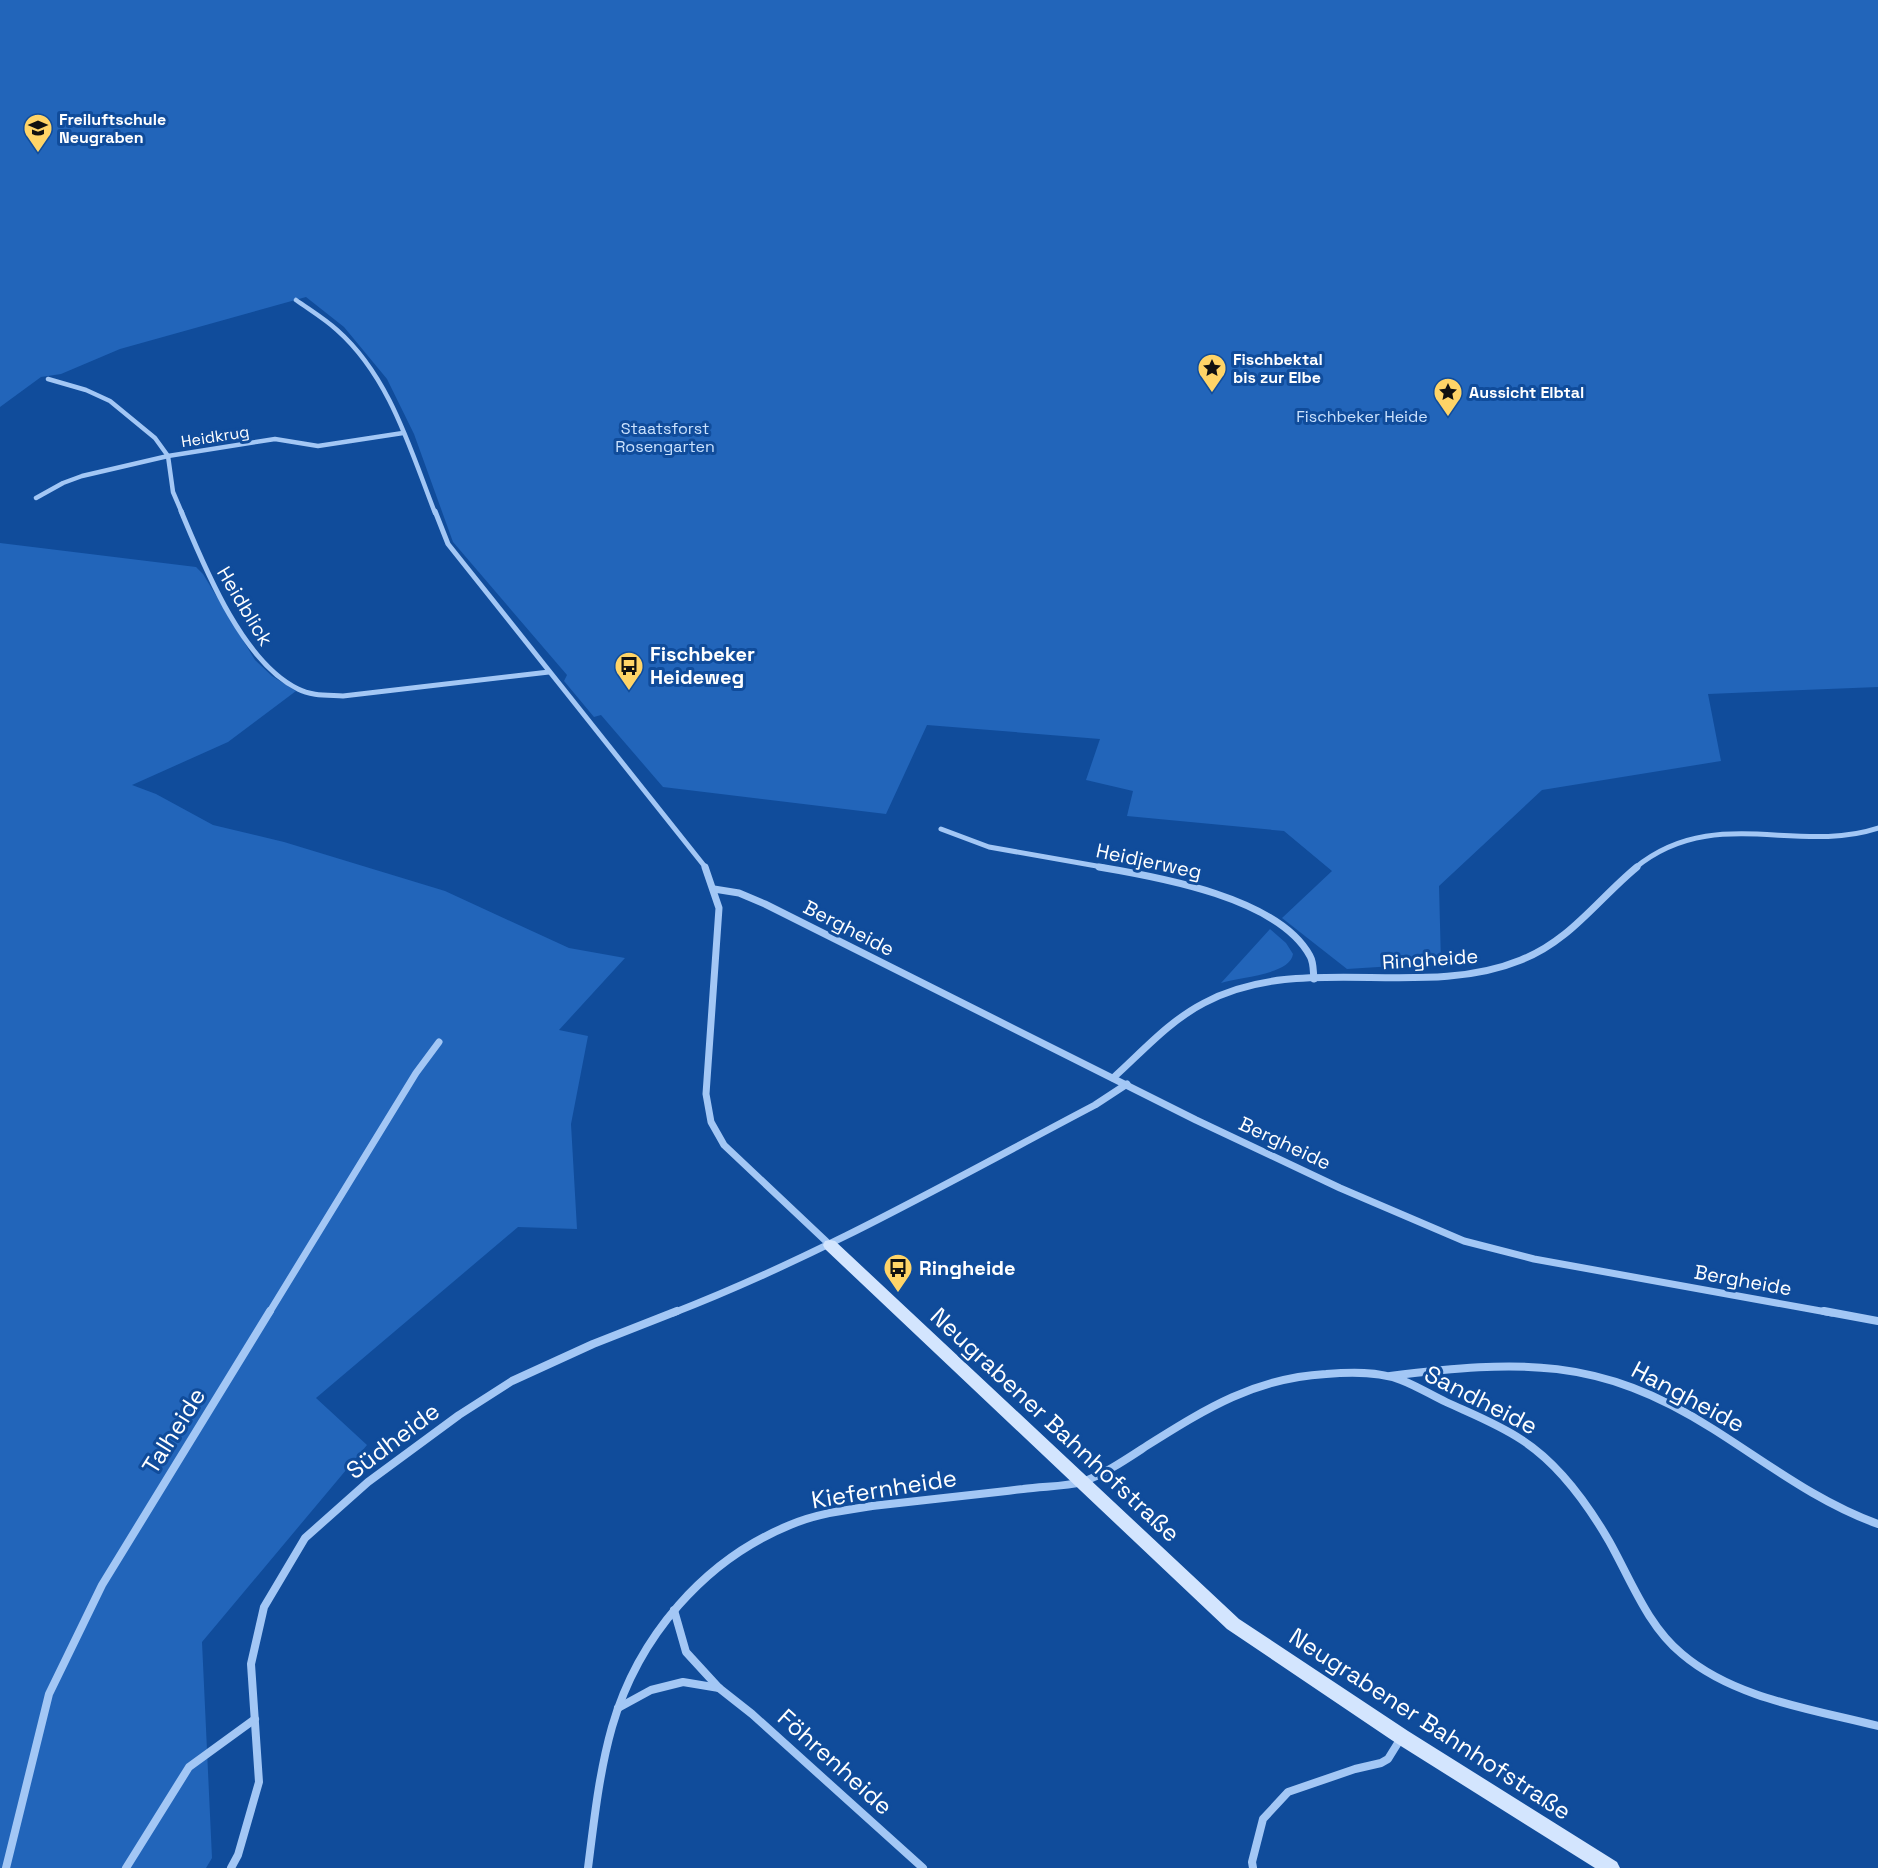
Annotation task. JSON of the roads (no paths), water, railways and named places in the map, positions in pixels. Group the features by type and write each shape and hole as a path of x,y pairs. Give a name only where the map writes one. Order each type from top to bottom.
{"street":[{"path":"296,300 338,331 372,371 388,395 448,544 549,672"},
{"name":"Heidblick","path":"48,379 86,390 110,401 148,430 168,456 173,492 207,576 258,659 275,675 299,690 320,695 343,696 549,672"},
{"name":"Heidkrug","path":"36,498 63,483 82,476 168,456 275,439 318,446 403,433"},
{"name":"Neugrabener Bahnhofstraße","path":"549,672 707,869 719,908 706,1094 711,1122 724,1145 1233,1624 1402,1737 1611,1868"},
{"name":"Heidjerweg","path":"941,829 988,846 1181,882 1216,893 1257,911 1293,935 1311,958 1314,979"},
{"name":"Ringheide","path":"1113,1078 1175,1024 1205,1003 1226,993 1284,980 1460,977 1510,965 1549,948 1565,936 1642,861 1657,852 1688,840 1726,834 1835,836 1877,831"},
{"name":"Bergheide","path":"714,889 739,893 765,904 1113,1078 1340,1188 1464,1241 1534,1259 1878,1321"},
{"name":"Talheide","path":"6,1868 49,1694 102,1585 416,1073 439,1041"},
{"path":"830,1245 1095,1105 1127,1084"},
{"name":"Südheide","path":"231,1868 238,1855 259,1782 251,1664 264,1606 305,1538 368,1482 459,1415 512,1381 593,1344 719,1295 830,1245"},
{"name":"Hangheide","path":"1389,1376 1457,1368 1513,1366 1587,1372 1611,1378 1657,1397 1820,1498 1846,1512 1878,1524"},
{"name":"Sandheide","path":"1081,1482 1112,1468 1220,1400 1254,1386 1311,1375 1389,1376 1512,1433 1552,1464 1603,1530 1655,1625 1669,1641 1699,1667 1747,1691 1878,1726"},
{"name":"Kiefernheide","path":"588,1868 602,1767 618,1708 640,1658 674,1610 710,1572 743,1548 790,1525 852,1509 1081,1482"},
{"name":"Föhrenheide","path":"674,1610 686,1652 719,1688 752,1714 923,1868"},
{"name":"Föhrenheide","path":"618,1708 651,1690 683,1682 719,1688"},
{"path":"126,1868 189,1767 255,1719"},
{"path":"1253,1868 1252,1862 1263,1819 1288,1792 1355,1769 1381,1763 1388,1759 1402,1737"}],"place":[{"name":"Freiluftschule Neugraben","path":"38,154"},
{"name":"Fischbektal bis zur Elbe","path":"1212,394"},
{"name":"Aussicht Elbtal","path":"1448,418"},
{"name":"Fischbeker Heideweg","path":"629,692"},
{"name":"Ringheide","path":"898,1294"}],"park label":[{"name":"Fischbeker Heide","path":"1362,416"},
{"name":"Staatsforst Rosengarten","path":"665,437"}]}
